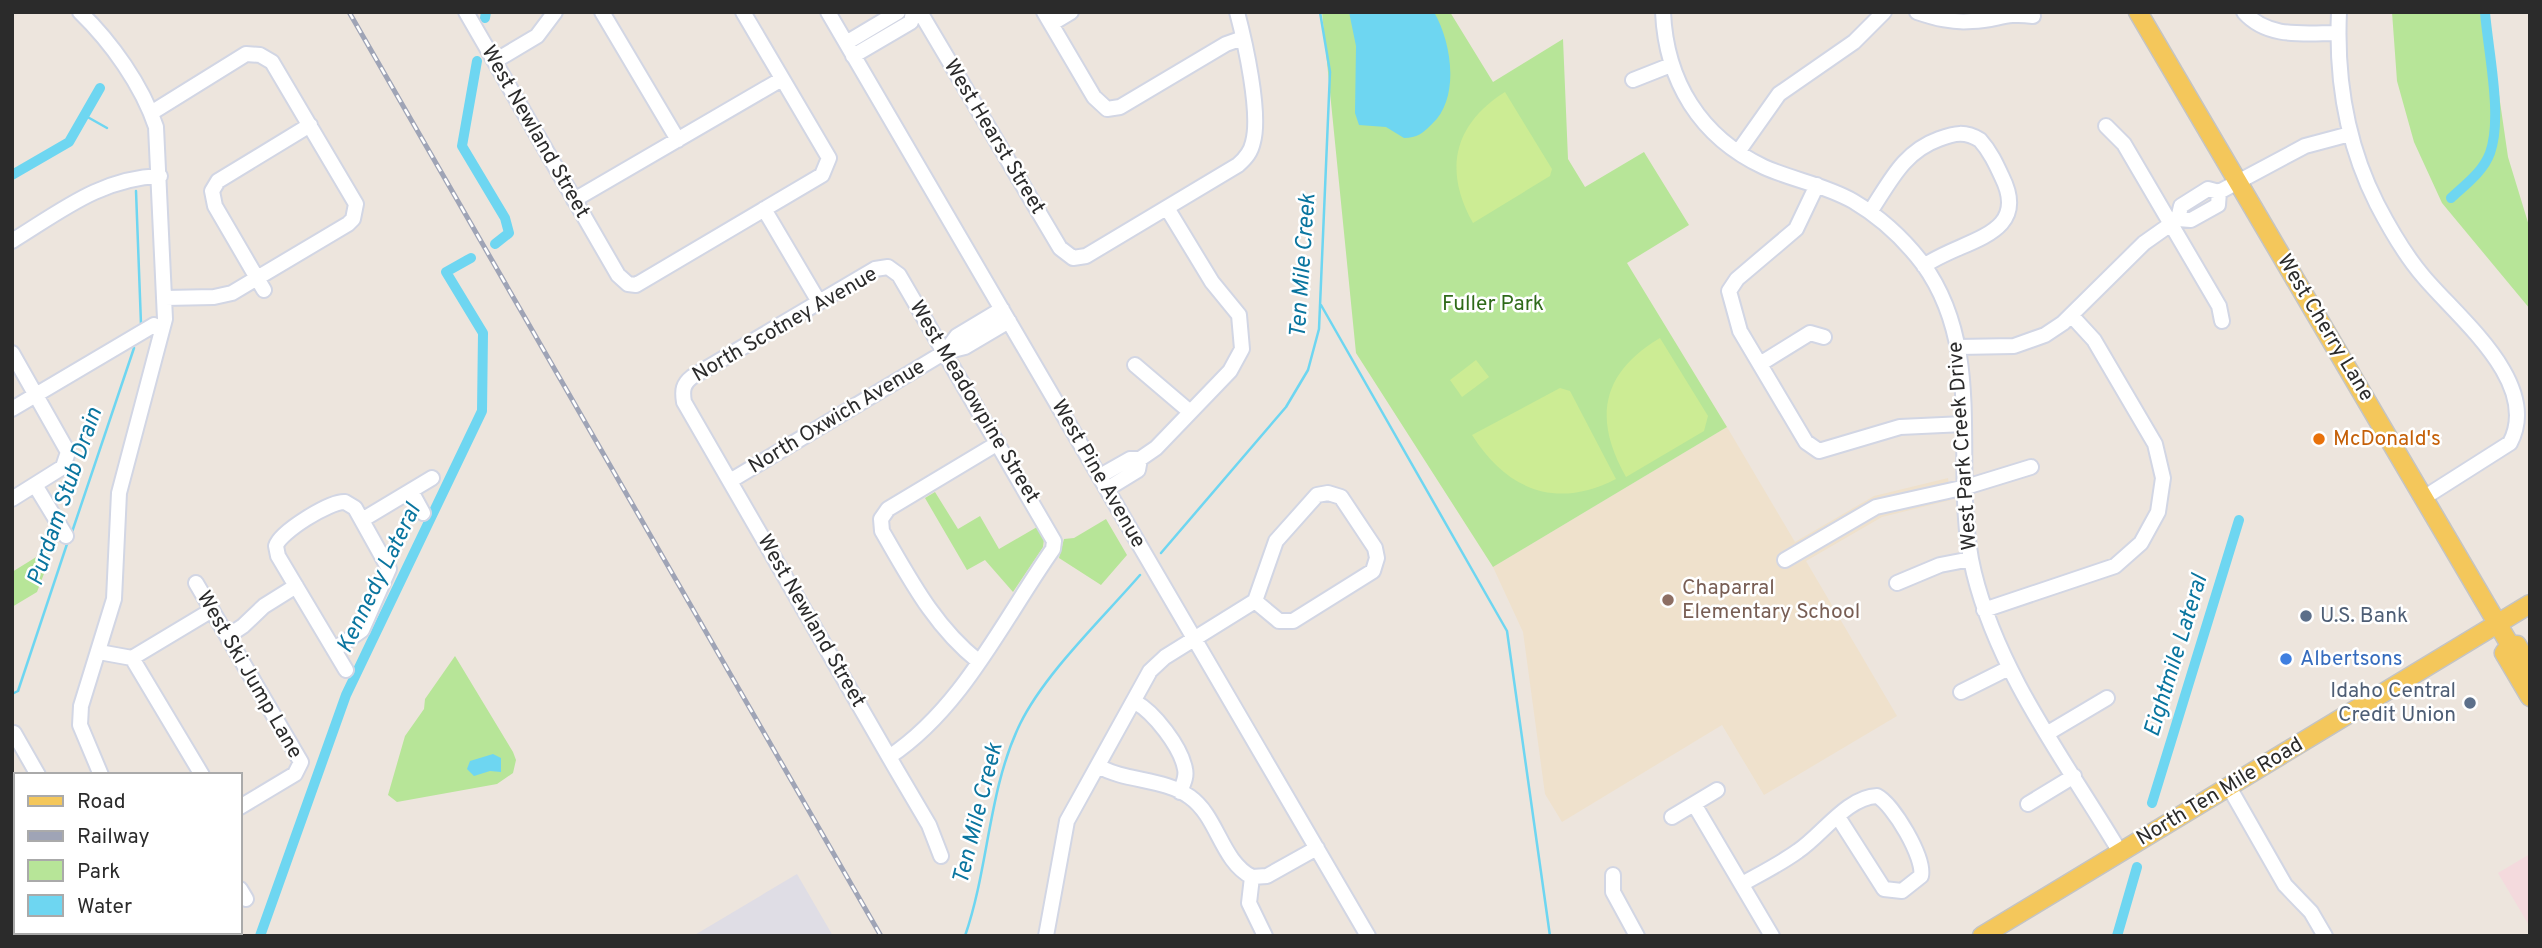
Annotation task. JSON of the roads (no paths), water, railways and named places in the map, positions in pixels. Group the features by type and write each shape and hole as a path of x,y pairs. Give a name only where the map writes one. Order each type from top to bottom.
{"main road":[{"name":"West Cherry Lane","path":"2138,12 2425,496 2510,645"},
{"name":"North Ten Mile Road","path":"1982,936 2530,604"},
{"name":"West Cherry Lane","path":"2510,645 2516,645 2530,668"},
{"name":"West Cherry Lane","path":"2510,645 2504,653 2530,697"}],"street":[{"path":"80,12 111,47 151,113 158,139 165,298 161,340 119,493 114,599 81,706 80,725 100,773"},
{"name":"West Newland Street","path":"466,12 618,275 628,284 642,282 764,209"},
{"path":"495,61 537,36 555,12"},
{"path":"602,12 678,139"},
{"path":"743,12 829,158 822,176 764,209 819,302"},
{"name":"West Pine Avenue","path":"828,12 1104,482 1193,641 1368,936"},
{"path":"850,49 898,12"},
{"name":"West Hearst Street","path":"920,12 1060,248 1073,258 1086,256 1167,208"},
{"path":"1071,12 1047,18 1094,97 1107,109 1120,107 1226,44 1243,38"},
{"path":"1104,482 1130,459 1140,459 1156,448 1230,371 1242,349 1239,315 1212,282 1167,208 1238,165 1248,156 1255,134 1251,81 1237,12"},
{"name":"West Park Creek Drive","path":"1663,12 1671,65 1680,87 1700,118 1738,152 1763,166 1817,185 1870,212 1896,233 1924,266 1945,305 1958,348 1971,559 1984,610 2009,668 2120,852"},
{"path":"1738,152 1779,94 1854,42 1884,12"},
{"path":"1917,12 1964,22 2008,12 2033,16"},
{"path":"2244,12 2261,26 2274,31 2338,33"},
{"path":"2339,12 2339,71 2350,134 2363,173 2391,230 2420,273 2489,346 2525,413 2510,443 2425,496"},
{"path":"850,49 911,22 911,13"},
{"path":"151,113 246,54 260,55 272,62 353,197 356,211 348,224 261,284 221,296 165,298"},
{"path":"1633,80 1671,65"},
{"path":"574,200 782,79"},
{"path":"261,284 215,206 212,191 218,180 310,125"},
{"path":"2106,127 2124,144 2175,221 2219,306 2222,321"},
{"path":"1870,212 1908,155 1949,135 1971,134 1980,140 1997,167 2011,200 2006,220 1999,229 1924,266"},
{"path":"1958,348 2025,343 2054,329 2128,257 2175,221 2181,206 2190,200 2208,189 2219,192 2239,184 2305,146 2350,134"},
{"path":"12,241 101,187 134,177 160,176"},
{"path":"1817,185 1796,229 1737,279 1729,291 1736,321 1806,442 1819,451 1900,427 1964,424"},
{"name":"North Scotney Avenue","path":"684,386 692,377 875,269 888,267"},
{"name":"West Meadowpine Street","path":"888,267 899,275 1054,541 1053,549 978,662"},
{"name":"North Oxwich Avenue","path":"730,481 945,352 957,336 1006,315"},
{"path":"1984,610 2115,566 2141,543 2154,523 2161,501 2163,478 2155,444 2094,340 2071,315"},
{"path":"12,409 154,325"},
{"path":"1760,364 1811,333 1824,337"},
{"path":"12,353 66,444 67,460 57,472 12,499"},
{"path":"1135,365 1189,411"},
{"name":"West Newland Street","path":"684,386 684,402 929,825 941,856"},
{"path":"889,757 907,746 950,704 978,662 926,607 882,531 881,519 888,509 998,443"},
{"path":"1785,560 1876,507 1966,487 2031,467"},
{"path":"362,520 432,478"},
{"path":"35,485 66,536"},
{"path":"411,491 423,513"},
{"path":"1046,936 1062,860 1062,836 1098,766 1157,664 1255,601 1276,541 1312,499 1328,493 1346,502 1375,548 1376,565 1368,576 1293,621 1279,621 1255,601"},
{"path":"334,650 362,629 389,569 355,508 345,502 333,504 282,535 276,546 278,556 296,586 334,650 346,670"},
{"path":"1897,583 1940,565 1971,559"},
{"name":"West Ski Jump Lane","path":"196,583 298,755 301,767 295,774 242,806"},
{"path":"228,636 264,606 296,586"},
{"path":"99,652 132,658 212,610"},
{"path":"132,658 201,773"},
{"path":"1961,692 2009,668"},
{"path":"2048,733 2106,698"},
{"path":"1135,702 1155,716 1183,764 1185,777 1180,792"},
{"path":"14,733 37,773"},
{"path":"1098,766 1111,773 1180,792 1201,808 1236,866 1252,877 1267,876 1317,848"},
{"path":"2028,804 2074,776"},
{"path":"2229,787 2285,885 2311,912 2325,936"},
{"path":"1672,817 1717,790"},
{"path":"1742,884 1797,852 1838,817 1865,798 1877,796 1888,803 1921,858 1922,872 1917,881 1902,891 1890,892 1878,884 1838,817"},
{"path":"1694,804 1772,936"},
{"path":"1612,875 1613,892 1637,936"},
{"path":"1252,877 1249,904 1265,936"}],"water":[{"path":"1349,12 1434,12 1449,54 1450,85 1441,113 1420,134 1404,138 1386,127 1359,125 1355,113 1356,46"},
{"path":"493,754 501,758 501,772 490,771 474,776 467,769 470,761"}],"waterway":[{"name":"Kennedy Lateral","path":"485,18 486,12"},
{"name":"Ten Mile Creek","path":"1161,553 1286,407 1308,370 1319,329 1330,72 1320,12"},
{"name":"Eightmile Lateral","path":"2451,198 2483,166 2494,138 2494,84 2485,12"},
{"name":"Kennedy Lateral","path":"477,61 462,146 505,218 509,233 495,244"},
{"path":"12,175 69,142 100,88"},
{"name":"Purdam Stub Drain","path":"84,115 107,128"},
{"name":"Purdam Stub Drain","path":"136,191 141,324"},
{"name":"Kennedy Lateral","path":"260,936 346,695 482,411 483,333 446,272 471,258"},
{"path":"1321,305 1507,631 1550,936"},
{"name":"Purdam Stub Drain","path":"71,535 134,348"},
{"name":"Eightmile Lateral","path":"2152,803 2239,520"},
{"name":"Purdam Stub Drain","path":"12,694 18,691 68,541"},
{"name":"Ten Mile Creek","path":"965,936 973,910 1001,775 1020,724 1059,666 1140,575"},
{"name":"Eightmile Lateral","path":"2117,936 2137,867"}],"railway":[{"path":"349,12 881,936"}],"place":[{"name":"McDonald's","path":"2319,439"},
{"name":"Chaparral Elementary School","path":"1668,600"},
{"name":"U.S. Bank","path":"2306,616"},
{"name":"Albertsons","path":"2286,659"},
{"name":"Idaho Central Credit Union","path":"2470,703"}],"park label":[{"name":"Fuller Park","path":"1493,304"}]}
